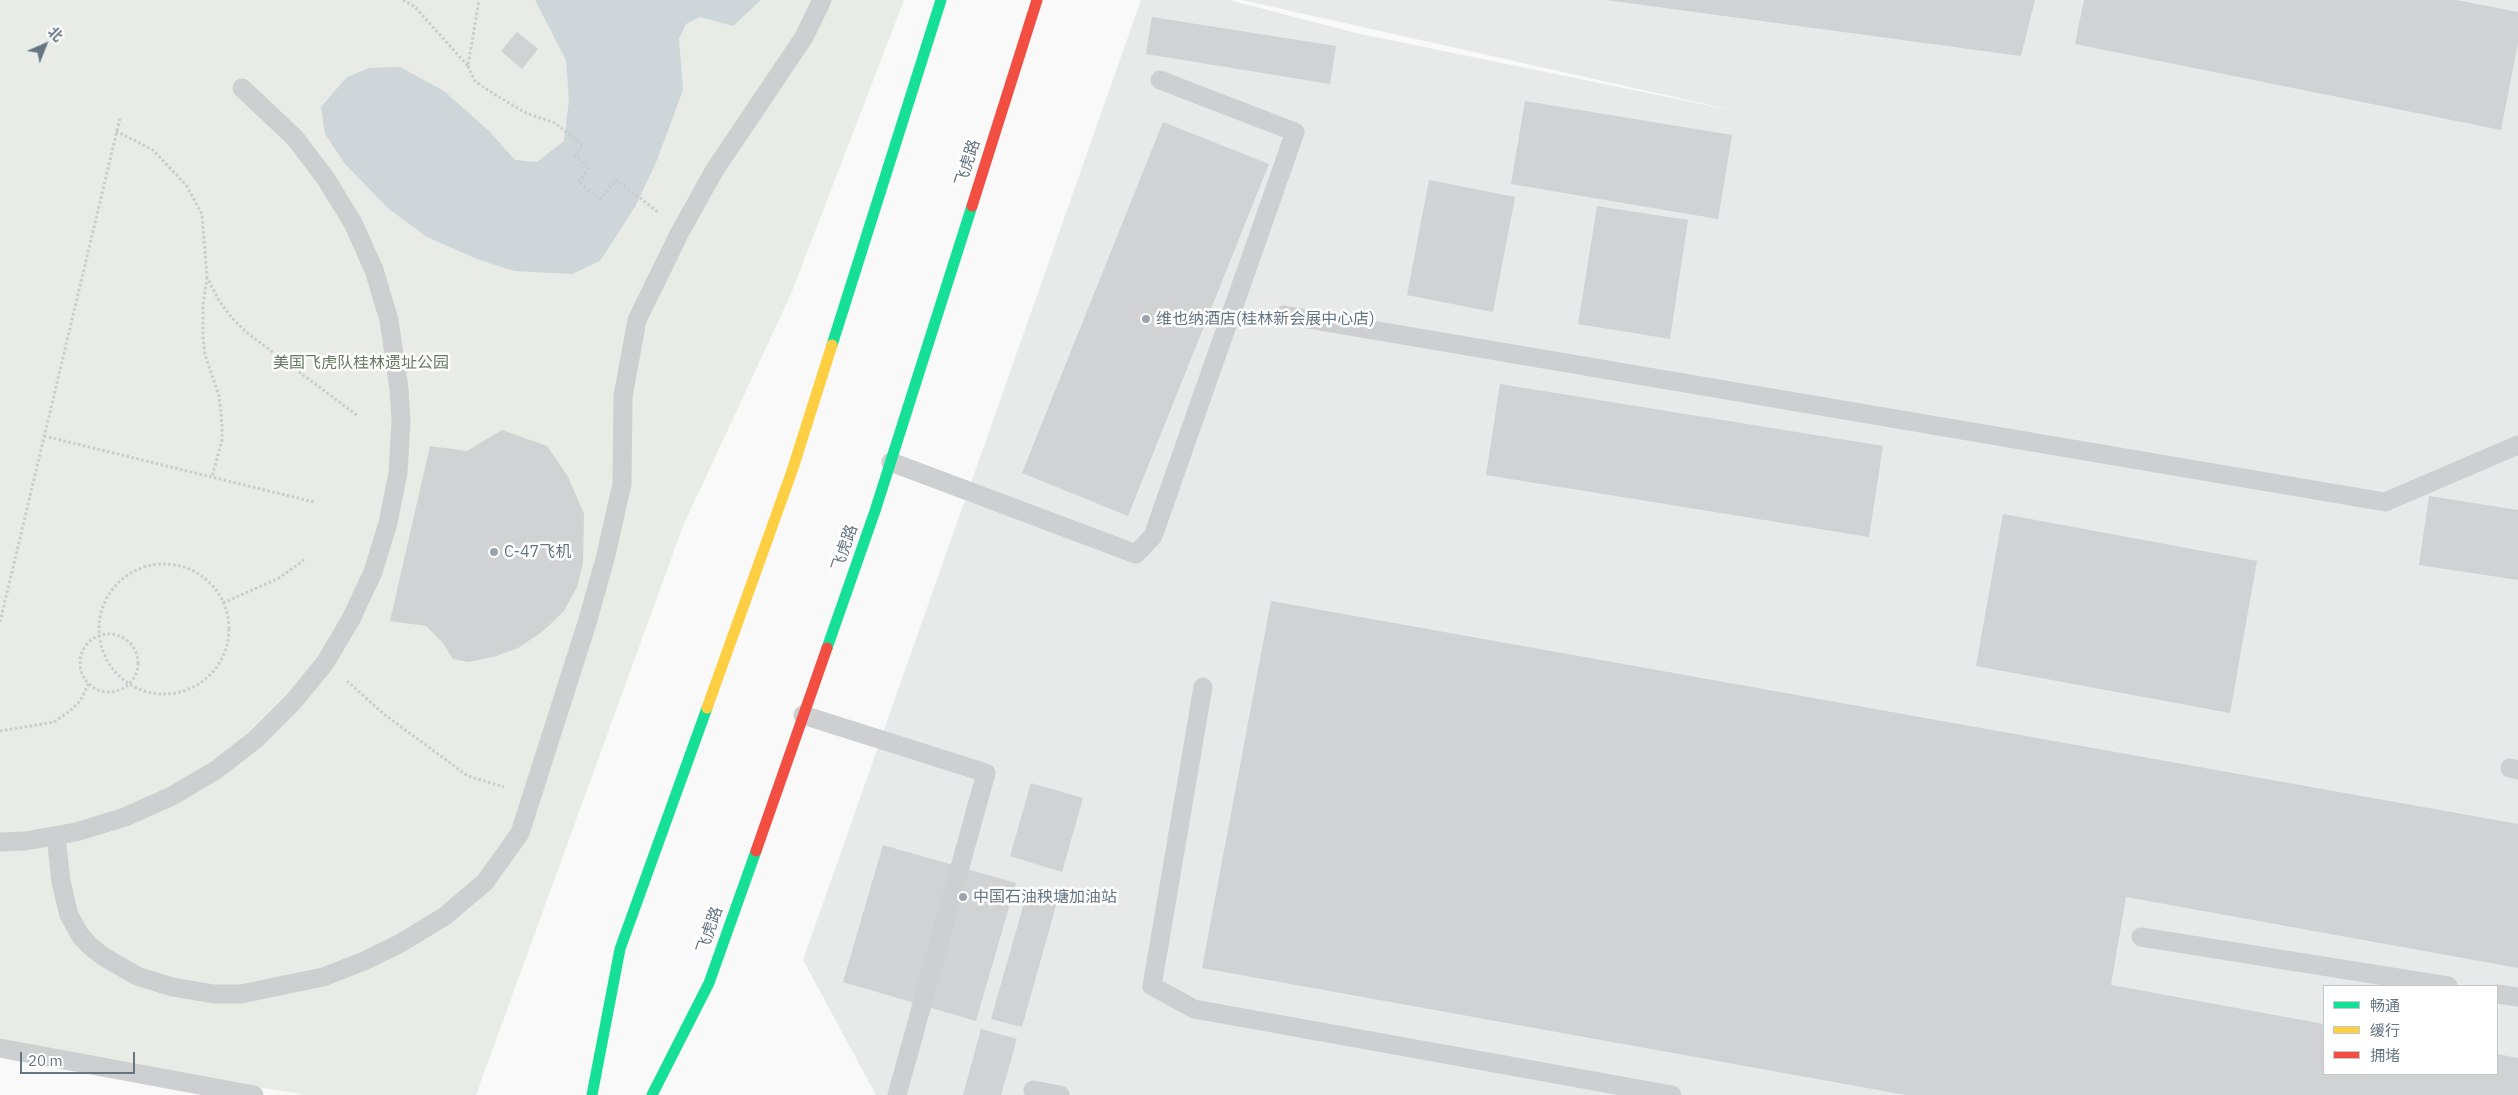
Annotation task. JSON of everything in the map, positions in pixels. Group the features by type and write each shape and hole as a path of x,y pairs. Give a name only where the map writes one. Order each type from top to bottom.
{"main road":[{"path":"592,1095 620,949 792,471 941,0"},
{"name":"飞虎路","path":"652,1095 709,983 803,716 890,462 1037,0"}],"lane":[{"path":"56,836 61,882 70,915 80,935 90,946 121,968 172,987 214,994 241,994 323,977 362,962 399,944 445,916 485,882 520,833 587,623 622,484 623,396 638,320 681,230 714,171 804,37 822,0"},
{"path":"890,462 1136,554 1153,536 1295,132 1160,80"},
{"path":"0,842 56,836 125,817 172,796 216,770 256,739 275,721 325,663 352,619 373,572 388,523 398,473 401,421 398,370 389,320 374,270 352,223 326,179 295,138 242,88"},
{"path":"1284,315 2385,502 2518,445"},
{"path":"1203,687 1152,986 1194,1009 1672,1095"},
{"path":"803,716 986,773 897,1095"},
{"path":"2141,937 2442,985"},
{"path":"2498,994 2518,997"},
{"path":"0,1048 254,1095"},
{"path":"1033,1090 1060,1095"}],"path":[{"path":"403,0 415,7 468,66 475,81 526,113 556,123 583,145 575,155 589,169 578,182 600,200 617,180 681,230"},
{"path":"468,66 479,0"},
{"path":"0,622 120,118"},
{"path":"116,131 153,150 186,185 202,214 207,277 203,304 203,337 205,355 218,396 222,425 222,440 212,477"},
{"path":"207,277 218,299 246,332 358,416"},
{"path":"44,436 314,502"},
{"path":"223,603 279,578 304,560"},
{"path":"167,564 189,569 207,580 223,603 229,618 228,640 221,661 208,678 190,689 170,694 150,693 129,683 104,654 100,635 101,612 111,592 126,576 145,567 167,564"},
{"path":"100,635 118,635 133,647 139,664 136,674 129,683 115,691 106,692 97,689 89,683 80,666 81,656 91,640 100,635"},
{"path":"325,663 385,715 468,776 506,787 528,805"},
{"path":"0,731 54,722 80,701 89,683"}],"shaded area":[{"path":"535,0 761,0 733,26 700,17 686,24 679,39 683,90 657,160 635,207 600,261 572,274 514,271 477,259 427,237 389,209 345,164 325,134 321,107 347,77 369,68 400,67 444,91 489,131 515,160 537,162 564,141 569,100 566,60"},
{"path":"1141,0 1229,0 1356,33 1750,114 1242,0 2518,0 2518,1095 876,1095 803,960"}],"green space":[{"name":"美国飞虎队桂林遗址公园","path":"0,0 904,0 791,294 683,526 476,1095 306,1095 0,1045"}],"building":[{"path":"1606,0 2035,0 2021,56"},
{"path":"2084,0 2456,0 2518,12 2518,43 2501,130 2075,44"},
{"path":"1152,17 1336,46 1330,84 1146,54"},
{"path":"517,32 538,49 522,69 501,51"},
{"path":"1525,101 1732,135 1718,219 1511,184"},
{"name":"维也纳酒店(桂林新会展中心店)","path":"1163,122 1269,164 1128,516 1022,473"},
{"path":"1429,180 1515,197 1493,312 1407,295"},
{"path":"1597,206 1688,220 1670,339 1578,324"},
{"path":"1500,384 1883,446 1869,537 1486,475"},
{"name":"C-47飞机","path":"502,430 547,446 568,477 584,514 583,563 577,587 564,611 543,631 518,648 496,656 469,662 453,659 443,643 426,626 390,621 430,446 467,451"},
{"path":"2429,496 2518,510 2518,580 2419,565"},
{"path":"2003,514 2257,561 2230,713 1976,666"},
{"path":"1271,601 2518,824 2518,968 2126,897 2111,985 2323,1024 2323,1075 2498,1075 2498,1054 2518,1058 2518,1095 1906,1095 1202,968"},
{"path":"1031,783 1083,798 1062,872 1010,856"},
{"path":"883,845 1016,883 976,1021 843,982"},
{"path":"1027,893 1057,902 1022,1027 991,1019"},
{"path":"981,1029 1017,1039 1001,1095 963,1095"}],"traffic: fast":[{"path":"832,345 941,0"},
{"path":"827,648 875,511 972,206"},
{"path":"592,1095 620,949 707,708"},
{"path":"652,1095 709,983 756,851"}],"traffic: slow":[{"path":"707,708 792,471 832,345"}],"traffic: jam":[{"path":"972,206 1037,0"},
{"path":"756,851 827,648"}],"place":[{"name":"维也纳酒店(桂林新会展中心店)","path":"1146,319"},
{"name":"C-47飞机","path":"494,552"},
{"name":"中国石油秧塘加油站","path":"963,897"}]}
